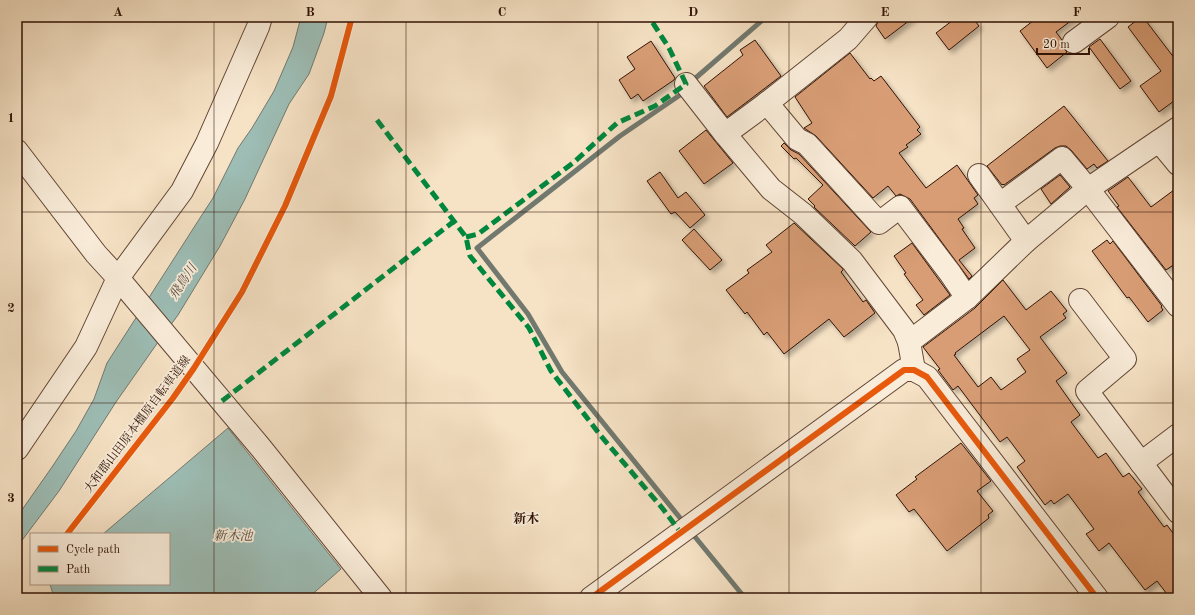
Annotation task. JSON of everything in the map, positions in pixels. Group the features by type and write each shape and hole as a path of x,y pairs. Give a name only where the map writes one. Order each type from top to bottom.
{"street":[{"path":"17,449 86,347 121,281 182,191 207,143 261,17"},
{"path":"724,134 767,103 848,39 867,17"},
{"path":"1074,42 1108,17"},
{"path":"686,84 724,134 771,188 803,214 852,261 904,330 909,342 909,370"},
{"path":"767,103 797,139 807,144 879,223 900,207 967,298"},
{"path":"909,342 967,298 1026,241 1088,189 1178,128"},
{"path":"1159,141 1178,164"},
{"path":"17,151 96,254 121,281 261,448 381,598"},
{"path":"1000,204 1062,158 1088,189 1178,306"},
{"path":"979,175 1026,241"},
{"path":"1080,300 1125,359 1087,391 1178,512"},
{"path":"591,598 909,370"},
{"path":"909,370 926,377 1097,598"},
{"path":"1141,463 1178,435"}],"water":[{"name":"飛鳥川","path":"301,17 328,17 324,33 309,74 289,104 245,199 220,246 178,315 116,402 59,491 17,547 17,517 76,431 94,399 107,363 213,198 238,148 274,91 293,47"},
{"name":"新木池","path":"228,428 341,569 308,598 57,598 53,594 50,585 170,585 170,533 104,533"}],"building":[{"path":"882,17 914,17 885,39 876,26 879,19"},
{"path":"957,17 972,17 979,26 949,50 936,33"},
{"path":"1038,17 1076,17 1056,32 1062,40 1064,49 1067,52 1047,68 1020,31"},
{"path":"1143,17 1178,63 1178,98 1159,112 1140,86 1161,71 1128,27"},
{"path":"1100,39 1131,81 1120,89 1089,47"},
{"path":"755,40 781,76 727,117 704,86 743,55 740,50"},
{"path":"651,41 675,78 643,101 638,94 631,99 619,80 635,69 627,57"},
{"path":"850,53 870,79 871,78 874,81 881,76 920,127 917,130 921,134 906,145 908,147 899,153 926,188 957,165 978,195 974,198 978,204 958,219 964,228 962,229 975,248 959,260 972,276 969,279 910,199 900,194 896,196 888,186 873,198 816,136 804,128 812,123 795,97"},
{"path":"1064,106 1108,161 1097,168 1094,164 1087,169 1071,150 1066,146 1060,146 1002,185 987,166"},
{"path":"706,130 733,163 704,184 679,151"},
{"path":"784,143 791,150 799,154 871,232 855,246 814,207 815,206 808,199 823,185 796,158 794,159 781,146"},
{"path":"660,172 678,198 686,192 705,215 690,228 675,212 671,214 647,181"},
{"path":"1060,175 1070,187 1051,204 1041,189"},
{"path":"1128,177 1151,207 1178,187 1178,262 1166,270 1117,207 1119,206 1108,191"},
{"path":"794,223 843,269 841,272 863,302 866,300 875,313 844,337 829,319 784,354 767,332 764,335 747,312 745,314 726,290 749,273 747,270 772,252 766,245"},
{"path":"694,229 722,260 710,270 682,240"},
{"path":"1107,240 1110,244 1113,241 1162,306 1161,307 1163,310 1148,322 1129,297 1127,298 1092,251"},
{"path":"912,243 950,295 924,315 916,305 923,300 904,274 906,273 894,256"},
{"path":"1003,280 1026,310 1051,291 1067,311 1063,314 1066,318 1040,337 1067,373 1056,381 1080,415 1071,422 1098,458 1106,453 1123,477 1129,473 1142,489 1138,492 1164,527 1167,525 1178,540 1178,598 1170,598 1157,581 1145,590 1109,543 1099,551 1086,534 1094,529 1068,494 1054,504 1051,500 1045,505 1017,467 1025,461 1007,437 1000,442 958,386 953,390 938,370 940,369 923,347 975,308","holes":["1004,316 1030,350 1017,359 1026,372 1001,390 991,377 978,387 954,355"]},
{"path":"961,443 991,481 977,491 993,511 988,515 989,518 947,551 914,509 909,512 896,495 917,479 915,477"}],"waterway":[{"path":"691,82 766,17"},
{"path":"685,90 620,136 477,248 528,314 562,372 685,524"},
{"path":"691,532 745,598"}],"marked path":[{"path":"466,237 478,234 573,163 617,123 655,106 686,84 669,48 649,17"},
{"path":"377,120 466,237 470,256 529,328 551,371 601,436 663,509 681,533"},
{"path":"222,401 453,222"}],"cycle path":[{"name":"大和郡山田原本橿原自転車道線","path":"68,533 173,398 194,368 242,292 285,206 331,96 352,17"},
{"path":"591,598 904,370 914,370 927,377 1097,598"}],"district":[{"name":"新木","path":"526,518"}]}
